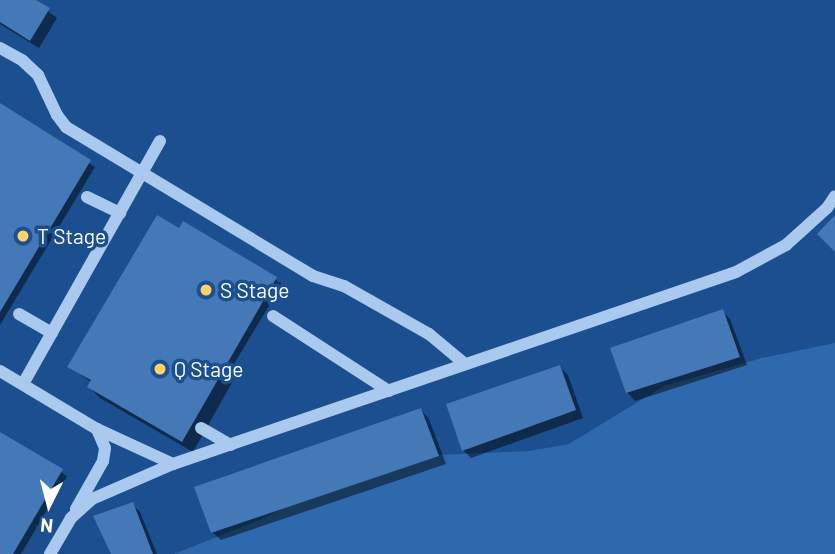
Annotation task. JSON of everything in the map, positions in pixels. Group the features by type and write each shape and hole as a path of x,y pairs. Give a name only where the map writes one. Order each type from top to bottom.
{"lane":[{"path":"0,48 23,61 38,75 57,116 66,127 313,276 344,286 429,334 465,364"},
{"path":"23,384 160,141"},
{"path":"71,519 92,499 173,464 736,272 786,245 827,208 835,196"},
{"path":"87,197 120,213"},
{"path":"19,314 52,333"},
{"path":"273,316 389,391"},
{"path":"0,371 97,429 173,464"},
{"path":"201,428 230,445"},
{"path":"50,554 103,461 103,439 97,429"}],"shaded area":[{"path":"835,343 835,554 174,554 260,520 326,486 415,456 529,451 569,444 664,386 762,358"}],"building":[{"path":"0,0 36,0 50,8 30,41 0,22"},
{"name":"T Stage","path":"0,103 91,160 0,312"},
{"path":"157,215 179,228 183,221 277,277 182,442 87,387 91,380 67,367"},
{"path":"835,215 835,252 817,234"},
{"path":"723,309 740,357 626,393 610,348"},
{"path":"560,365 576,410 462,451 446,404"},
{"path":"421,408 439,456 211,533 194,487"},
{"path":"0,432 63,469 13,554 0,554"},
{"path":"133,502 153,554 111,554 93,516"}],"place":[{"name":"T Stage","path":"23,236"},
{"name":"S Stage","path":"206,290"},
{"name":"Q Stage","path":"160,369"}]}
